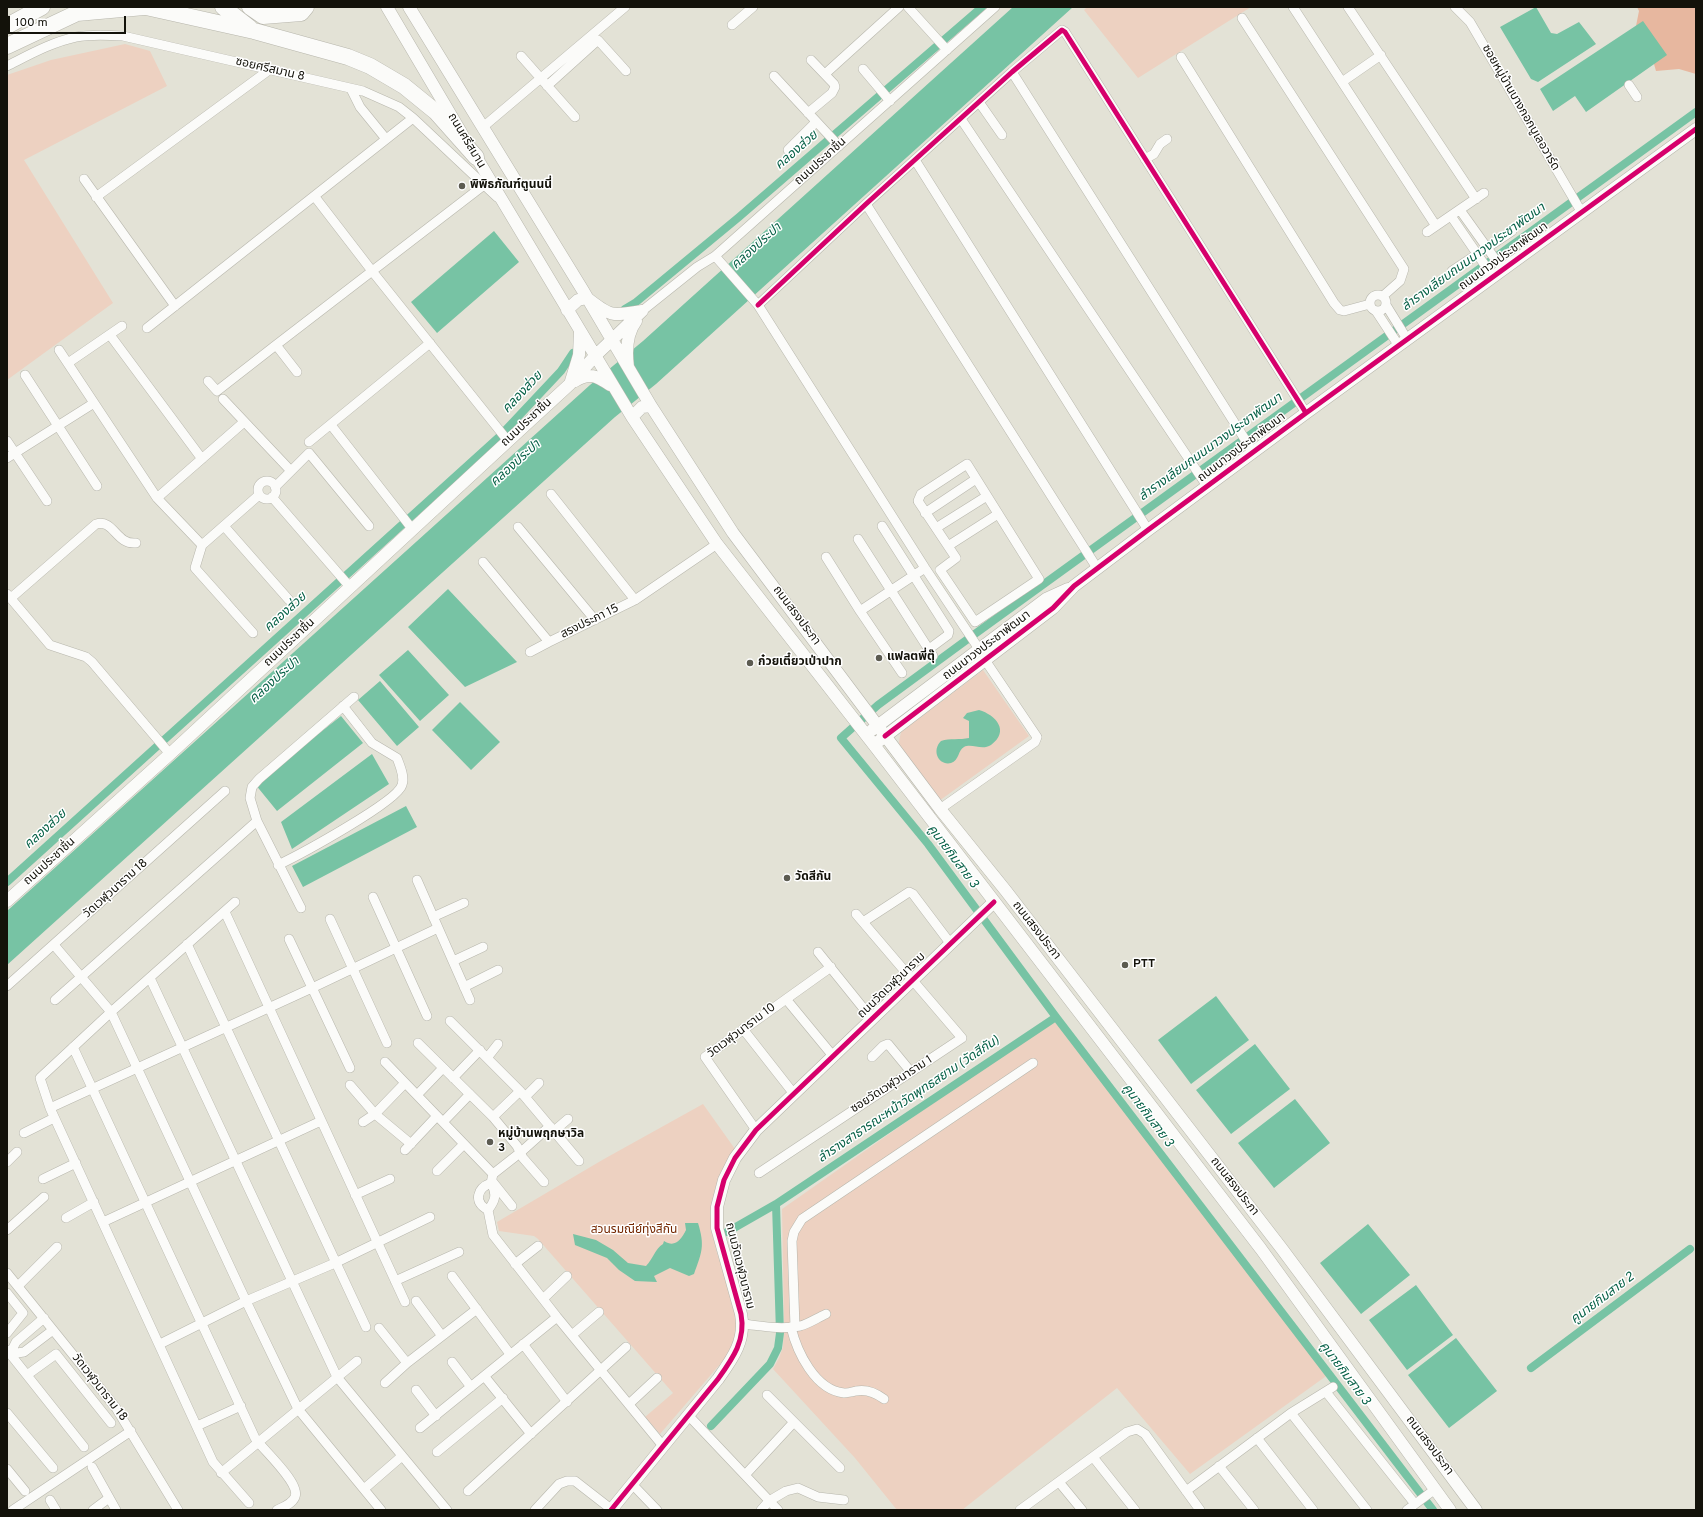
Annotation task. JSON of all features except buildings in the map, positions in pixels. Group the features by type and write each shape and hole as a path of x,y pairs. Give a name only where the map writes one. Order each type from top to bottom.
{"highway":[{"path":"7,14 20,7"},
{"path":"7,26 42,7"},
{"path":"7,46 77,13 145,7 254,32 348,57 370,66 404,86 436,112 476,157"},
{"path":"223,7 254,32"},
{"path":"257,11 301,13 306,7"}],"main road":[{"name":"ถนนศรีสมาน","path":"387,7 595,356"},
{"name":"ถนนศรีสมาน","path":"409,7 484,127 612,341"},
{"name":"ถนนนาวงประชาพัฒนา","path":"874,745 1053,608 1074,586 1098,568 1145,526 1304,409 1401,334 1484,265 1500,266 1696,129"},
{"path":"567,310 578,300 587,298 604,312 615,315 642,311"},
{"path":"570,384 595,356 642,311"},
{"path":"624,354 628,336 642,311"},
{"path":"570,384 579,355 580,332"},
{"name":"ถนนสรงประภา","path":"612,341 624,354 628,368 648,401 733,533 940,809 1006,892 1274,1239 1476,1510"},
{"path":"570,384 584,375 601,374 595,356"},
{"name":"ถนนสรงประภา","path":"601,374 613,386 629,414 717,544 874,745 931,821 986,909 1261,1249 1431,1492 1450,1510"},
{"name":"ถนนประชาชื่น","path":"7,901 170,754 349,586 408,524 504,436 570,384"},
{"path":"629,414 642,407 648,401"},
{"name":"ถนนนาวงประชาพัฒนา","path":"863,731 1046,599 1074,586"},
{"path":"787,634 801,623"},
{"name":"ถนนวัดเวฬุวนาราม","path":"611,1510 733,1357 741,1342 743,1324 717,1228 718,1206 724,1180 735,1158 756,1130 986,909"},
{"path":"1261,1249 1274,1239"}],"street":[{"path":"484,127 625,7"},
{"path":"732,25 753,7"},
{"path":"825,74 898,7"},
{"path":"908,7 943,45"},
{"name":"ถนนประชาชื่น","path":"642,311 697,267 715,256 834,141 943,45 995,7"},
{"path":"1293,7 1436,226"},
{"path":"1348,7 1480,196 1427,232"},
{"name":"ซอยหมู่บ้านบางกอกบูเลอวาร์ด","path":"1455,7 1470,22 1569,193 1580,209"},
{"path":"1181,57 1334,303 1344,311 1373,307 1382,310 1385,300 1400,281 1404,268 1242,18"},
{"path":"756,301 1060,30 1064,31 1304,409"},
{"name":"ซอยศรีสมาน 8","path":"7,66 32,53 76,37 106,35 123,36 363,91 399,107 413,118 502,201"},
{"path":"547,86 598,40 626,71"},
{"path":"1342,82 1381,55"},
{"path":"521,56 575,117"},
{"path":"808,113 834,90 834,84 811,60"},
{"path":"863,69 886,96"},
{"path":"96,197 269,70"},
{"path":"1012,72 1251,449"},
{"path":"774,76 834,141"},
{"path":"1629,85 1637,98"},
{"path":"351,89 360,107 386,139"},
{"path":"979,102 1002,135"},
{"path":"147,328 315,197 413,118"},
{"path":"961,119 1204,482"},
{"path":"788,150 816,122"},
{"path":"1145,159 1154,154 1160,144 1167,139"},
{"path":"915,160 1145,526"},
{"path":"84,179 176,306"},
{"path":"208,381 217,391 484,185"},
{"path":"315,197 504,436"},
{"path":"866,204 1098,568"},
{"path":"1460,210 1500,266"},
{"path":"1451,216 1471,243 1484,265"},
{"path":"1484,265 1489,250 1512,230"},
{"path":"715,256 756,301 925,568 979,648"},
{"path":"1452,271 1484,265"},
{"path":"1377,294 1385,300 1401,334 1389,331 1370,300 1374,295 1377,294"},
{"path":"68,363 122,326"},
{"path":"110,335 202,459"},
{"path":"309,442 430,343"},
{"path":"276,345 297,372"},
{"path":"60,350 157,498 202,545"},
{"path":"25,375 97,486"},
{"path":"223,399 291,471"},
{"path":"11,455 94,402"},
{"path":"157,498 244,422"},
{"path":"331,424 408,524"},
{"path":"7,441 11,455 46,501"},
{"path":"275,487 309,453 370,526"},
{"path":"967,464 976,479 1039,579 975,622 940,570 956,558 925,513 918,499 921,494 967,464"},
{"path":"925,513 976,479"},
{"path":"262,482 271,482 275,487 275,493 272,497 266,499 259,495 258,489 262,482"},
{"path":"551,494 635,600"},
{"path":"253,633 195,568 202,545 259,495"},
{"path":"936,528 986,496"},
{"path":"272,497 349,586"},
{"path":"948,546 998,514"},
{"path":"136,542 124,542 108,525 101,522 96,524 9,596 50,645 86,657 92,662 170,754"},
{"path":"224,526 289,600"},
{"path":"858,539 931,653 948,635 949,631 882,526"},
{"path":"518,527 595,620"},
{"name":"สรงประภา 15","path":"483,562 549,642 635,600 717,544"},
{"path":"826,557 902,673"},
{"path":"860,611 891,589 925,568"},
{"path":"530,652 549,642"},
{"path":"940,809 1035,742 1037,737 985,660"},
{"path":"301,908 257,821 250,798 252,787 258,779 354,697"},
{"path":"278,865 296,856 375,809 396,794 402,786 403,776 397,758 372,743 343,706"},
{"name":"วัดเวฬุวนาราม 18","path":"7,986 224,791"},
{"path":"55,1000 257,821"},
{"path":"417,880 470,1000"},
{"path":"863,922 909,892 913,894 950,943"},
{"path":"373,897 427,1016"},
{"path":"235,902 111,1012 40,1078 54,1118 160,1344 213,1462 221,1473 249,1503"},
{"path":"433,916 464,903"},
{"path":"225,912 405,1302"},
{"path":"856,914 913,980"},
{"path":"330,919 387,1043"},
{"path":"50,1108 182,1046 312,988 438,928"},
{"path":"289,939 350,1068"},
{"path":"187,944 366,1327"},
{"path":"54,945 111,1012 298,1409 382,1510"},
{"path":"453,960 483,947"},
{"path":"818,952 872,1019"},
{"name":"วัดเวฬุวนาราม 10","path":"756,1130 705,1057 831,968"},
{"path":"464,987 498,970"},
{"path":"150,978 337,1377 447,1510"},
{"name":"ซอยวัดเวฬุวนาราม 1","path":"759,1173 962,1038 913,980"},
{"path":"786,999 833,1056"},
{"path":"450,1021 522,1094 579,1161"},
{"path":"743,1029 794,1094"},
{"path":"418,1043 493,1117 521,1152 523,1158 544,1182"},
{"path":"487,1058 498,1044"},
{"path":"872,1057 883,1046 888,1044 911,1072"},
{"path":"73,1047 258,1442 282,1468 294,1489 296,1495 293,1500 277,1510"},
{"path":"453,1078 480,1050"},
{"path":"385,1062 464,1144 512,1206"},
{"path":"884,1399 871,1391 858,1390 846,1393 833,1391 817,1377 804,1362 794,1341 791,1327 792,1241 794,1232 802,1219 1033,1063"},
{"path":"417,1095 443,1068"},
{"path":"363,1122 375,1114 405,1083"},
{"path":"493,1117 522,1094 539,1083"},
{"path":"350,1085 375,1114 408,1147 470,1094"},
{"path":"24,1133 54,1118"},
{"path":"568,1119 521,1152 483,1187 479,1193 478,1200 482,1207 488,1212 493,1235 557,1317 663,1446"},
{"path":"103,1222 321,1121"},
{"path":"437,1171 464,1144"},
{"path":"7,1162 17,1152"},
{"path":"43,1179 76,1163"},
{"path":"355,1195 390,1179"},
{"path":"488,1212 494,1203 495,1196 492,1179"},
{"path":"7,1230 44,1198"},
{"path":"66,1218 94,1202"},
{"path":"160,1344 246,1301 292,1280 335,1263 430,1217"},
{"path":"515,1264 538,1246"},
{"path":"18,1286 57,1247"},
{"path":"395,1281 459,1252"},
{"name":"วัดเวฬุวนาราม 18","path":"7,1274 116,1408 178,1510"},
{"path":"452,1276 510,1354"},
{"path":"543,1299 568,1276"},
{"path":"7,1293 23,1313 7,1333"},
{"path":"416,1301 442,1336"},
{"path":"385,1383 407,1363 477,1309"},
{"path":"572,1334 599,1312"},
{"path":"743,1324 767,1328 791,1327 801,1325 826,1314"},
{"path":"420,1428 557,1317"},
{"path":"8,1353 16,1342 44,1318"},
{"path":"380,1328 407,1363"},
{"path":"8,1353 24,1352 53,1330"},
{"path":"523,1344 567,1402"},
{"path":"468,1491 626,1348"},
{"path":"8,1353 84,1446"},
{"path":"27,1375 56,1354 111,1423"},
{"path":"221,1473 357,1361"},
{"path":"452,1362 471,1387"},
{"path":"485,1376 504,1398 531,1434"},
{"path":"629,1404 657,1378"},
{"path":"1186,1491 1291,1413 1330,1389 1417,1503"},
{"path":"416,1390 436,1416"},
{"path":"767,1395 840,1468"},
{"path":"437,1452 504,1398"},
{"path":"197,1426 241,1406"},
{"path":"7,1412 53,1468"},
{"path":"1291,1413 1367,1510"},
{"path":"688,1415 778,1510"},
{"path":"745,1475 794,1422"},
{"path":"1024,1509 1127,1432 1137,1430 1145,1434 1200,1510"},
{"path":"13,1510 131,1431"},
{"path":"1257,1438 1313,1510"},
{"path":"364,1489 402,1456"},
{"path":"1093,1457 1136,1510"},
{"path":"1219,1466 1254,1510"},
{"path":"92,1467 116,1510"},
{"path":"7,1469 25,1491"},
{"path":"535,1510 559,1484 567,1481 575,1481 611,1510"},
{"path":"1059,1482 1082,1510"},
{"path":"632,1484 657,1510"},
{"path":"761,1510 769,1502 786,1491 798,1488 818,1497 844,1500"},
{"path":"1407,1510 1431,1492"},
{"path":"92,1510 109,1498"},
{"path":"50,1500 56,1510"}],"green space":[{"path":"1087,7 1251,7 1138,78 1084,10"},
{"path":"125,44 150,51 167,86 24,160 113,303 7,380 7,75 51,60"},
{"path":"983,670 1029,736 939,801 898,746 901,732"},
{"path":"1056,1017 1329,1374 1190,1474 1117,1388 962,1510 897,1510 855,1458 773,1369 783,1347 782,1209"},
{"name":"สวนรมณีย์ทุ่งสีกัน","path":"703,1104 735,1149 716,1186 710,1212 712,1232 717,1253 735,1304 738,1332 728,1355 660,1434 645,1417 673,1393 538,1239 534,1236 499,1231 497,1222 604,1159"}],"shaded area":[{"path":"1637,7 1696,7 1696,74 1679,69 1656,71 1636,26 1639,11"}],"water":[{"name":"คลองประปา","path":"1013,7 1073,7 656,384 615,417 7,965 7,911 590,385 643,341"},
{"path":"1536,7 1551,33 1557,34 1579,22 1596,44 1538,82 1531,79 1500,27"},
{"path":"1643,21 1667,55 1586,112 1575,96 1553,111 1540,89"},
{"path":"494,231 519,262 437,333 411,302"},
{"path":"448,589 517,662 465,687 408,627"},
{"path":"408,650 449,695 420,721 379,675"},
{"path":"380,681 419,727 397,746 358,700"},
{"path":"460,702 500,742 471,770 432,730"},
{"path":"979,710 991,716 998,724 1000,734 997,740 988,747 967,746 962,748 954,762 947,763 940,760 937,749 941,741 969,738 969,721 963,718 967,713"},
{"path":"341,716 363,743 277,811 255,784"},
{"path":"372,754 389,784 292,849 281,822"},
{"path":"406,806 417,827 303,887 292,866"},
{"path":"1216,996 1249,1040 1191,1084 1158,1040"},
{"path":"1255,1044 1290,1089 1231,1134 1196,1090"},
{"path":"1295,1099 1330,1143 1274,1188 1238,1143"},
{"path":"685,1223 698,1223 702,1243 701,1254 694,1274 689,1276 670,1268 654,1276 657,1282 635,1281 619,1270 607,1258 575,1245 573,1234 596,1240 613,1250 628,1263 646,1266 664,1241 671,1244 680,1240 686,1230"},
{"path":"1368,1224 1410,1275 1361,1314 1320,1263"},
{"path":"1416,1285 1453,1335 1407,1370 1369,1320"},
{"path":"1456,1338 1497,1391 1449,1428 1408,1375"}],"waterway":[{"name":"คลองส่วย","path":"625,309 635,303 739,217 982,7"},
{"name":"ลำรางเลียบถนนนาวงประชาพัฒนา","path":"1433,1510 1056,1017 928,844 841,738 878,705 961,644 1696,112"},
{"name":"คลองส่วย","path":"7,882 499,437 561,371 573,353"},
{"name":"ลำรางสาธารณะหน้าวัดพุทธสยาม (วัดสีกัน)","path":"711,1426 770,1364 778,1348 780,1333 776,1204 1056,1017"},
{"name":"ลำรางสาธารณะหน้าวัดพุทธสยาม (วัดสีกัน)","path":"727,1232 776,1204"},
{"name":"คูนายกิมสาย 2","path":"1531,1368 1690,1249"}],"cycle path":[{"path":"758,305 866,204 1012,72 1062,30 1065,32 1306,413"},
{"path":"885,736 1053,608 1074,586 1148,530 1696,129"},
{"path":"611,1510 718,1379 729,1364 740,1340 742,1332 741,1314 717,1228 717,1207 724,1180 735,1158 756,1130 994,902"}],"place":[{"name":"พิพิธภัณฑ์ตูนนนี่","path":"462,186"},
{"name":"แฟลตพี่ตุ๊","path":"879,658"},
{"name":"ก๋วยเตี๋ยวเป่าปาก","path":"750,663"},
{"name":"วัดสีกัน","path":"787,878"},
{"name":"PTT","path":"1125,965"},
{"name":"หมู่บ้านพฤกษาวิล 3","path":"490,1142"}],"water label":[{"name":"คูนายกิมสาย 3","path":"952,857"},
{"name":"คูนายกิมสาย 3","path":"1147,1116"},
{"name":"คูนายกิมสาย 3","path":"1344,1374"}]}
